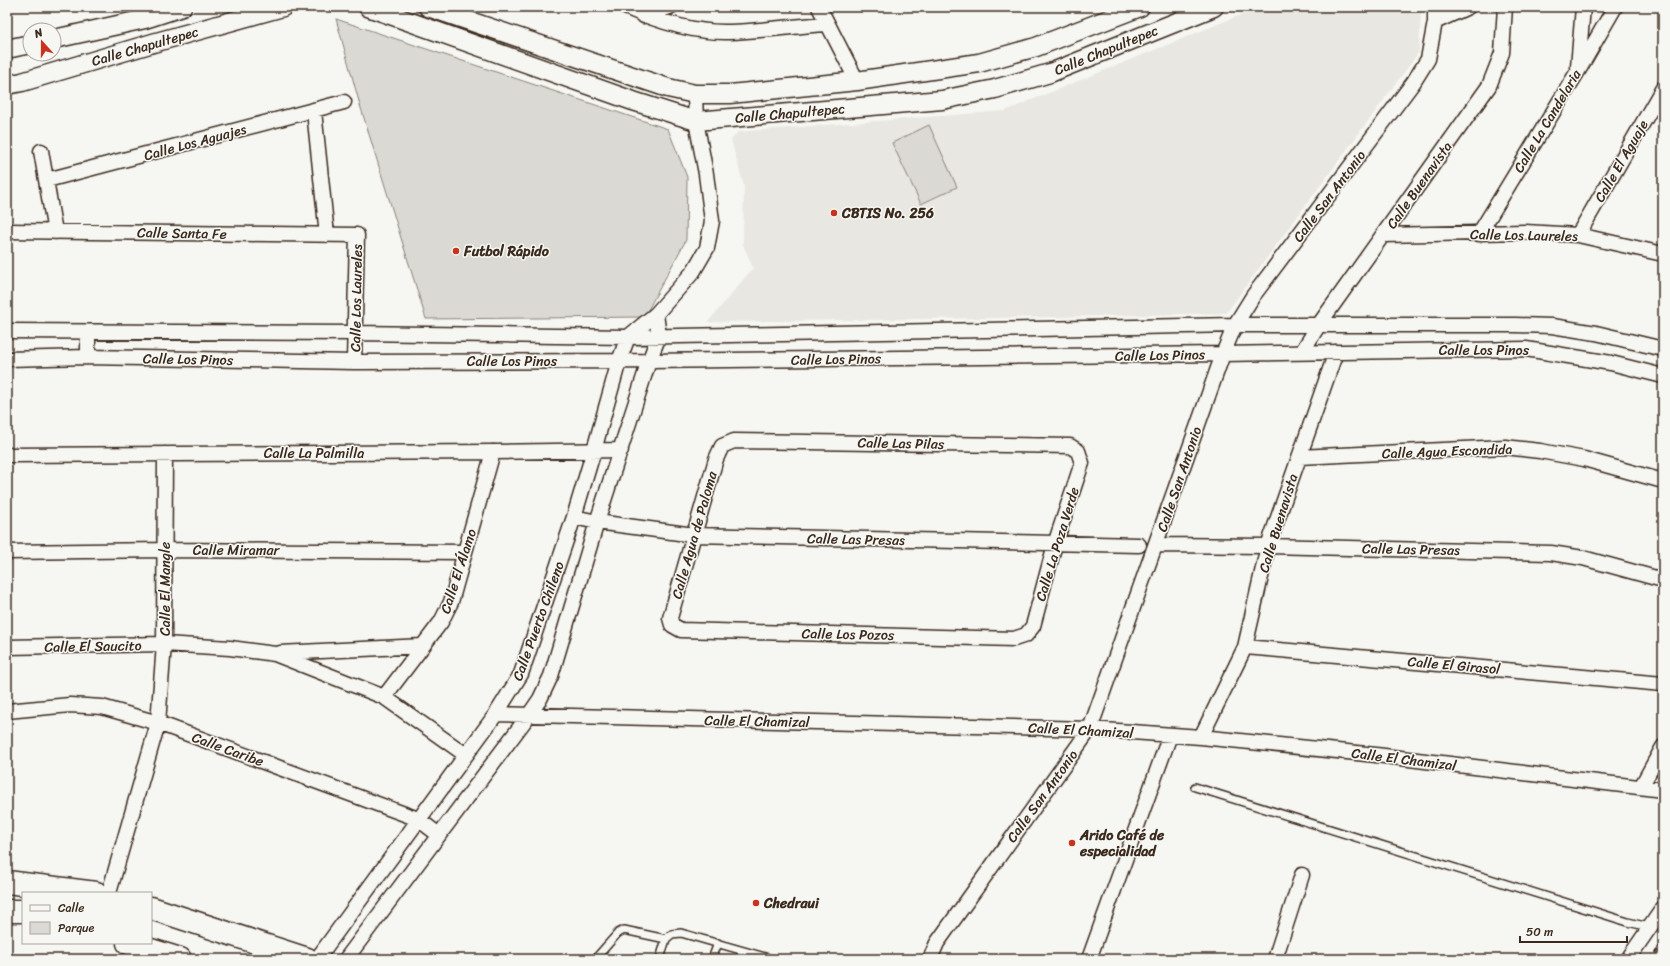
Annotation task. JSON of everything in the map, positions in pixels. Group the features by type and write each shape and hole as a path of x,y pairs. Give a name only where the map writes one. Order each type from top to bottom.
{"main road":[{"path":"7,882 88,892"},
{"path":"152,908 307,959"},
{"path":"7,911 22,911"},
{"path":"131,944 180,959"}],"street":[{"name":"Calle Chapultepec","path":"7,85 283,7"},
{"name":"Calle Chapultepec","path":"368,7 633,101 696,121 942,100 995,89 1050,73 1214,7"},
{"name":"Calle Chapultepec","path":"428,7 668,88 695,94 730,94 857,81 979,63 1036,47 1140,7"},
{"path":"625,7 644,16 704,31 728,32 827,24"},
{"path":"644,16 670,7"},
{"path":"819,7 857,81"},
{"name":"Calle San Antonio","path":"930,959 937,943 1090,729 1223,354 1235,325 1253,296 1413,83 1428,59 1435,22 1435,7"},
{"path":"1435,22 1468,7"},
{"name":"Calle Buenavista","path":"1302,352 1318,326 1489,86 1502,53 1505,7"},
{"path":"1578,71 1583,7"},
{"name":"Calle La Candelaria","path":"1479,234 1615,7"},
{"name":"Calle Chapultepec","path":"62,37 145,19 180,8"},
{"path":"180,8 164,21 162,30 164,33 181,35"},
{"path":"7,49 22,46"},
{"name":"Calle El Aguaje","path":"1578,234 1663,88"},
{"name":"Calle Puerto Chileno","path":"317,959 496,714 521,674 574,517 618,360 628,337 656,314 693,272 707,248 712,221 706,174 696,121 695,94"},
{"name":"Calle Los Aguajes","path":"47,180 344,102"},
{"path":"314,111 327,235"},
{"path":"42,151 55,232"},
{"name":"Calle Santa Fe","path":"7,231 357,235"},
{"name":"Calle Los Laureles","path":"1384,235 1525,232 1578,234 1663,254"},
{"name":"Calle Los Laureles","path":"354,362 357,235"},
{"name":"Calle Puerto Chileno","path":"346,959 529,715 540,699 552,676 597,522 649,361 659,336 656,314"},
{"name":"Calle Los Pinos","path":"7,331 355,333 628,337 1235,325 1318,326 1374,324 1552,326 1596,333 1663,349"},
{"path":"88,332 88,357"},
{"name":"Calle Los Pinos","path":"7,359 88,357 354,362 649,361 1526,349 1612,363 1663,376"},
{"name":"Calle Buenavista","path":"1201,737 1246,647 1268,546 1336,352"},
{"name":"Calle Las Pilas","path":"722,446 734,441 1070,446 1078,451"},
{"name":"Calle Agua de Paloma","path":"672,625 670,618 716,459 722,446"},
{"name":"Calle Agua Escondida","path":"1299,457 1505,447 1540,451 1584,459 1663,481"},
{"name":"Calle La Palmilla","path":"7,455 621,450"},
{"name":"Calle La Poza Verde","path":"1026,635 1034,626 1055,544 1082,463 1078,451"},
{"name":"Calle El Álamo","path":"384,697 441,622 451,602 493,452"},
{"name":"Calle El Mangle","path":"109,892 158,723 164,644 165,454"},
{"name":"Calle Las Presas","path":"574,517 597,522 694,535 1140,545"},
{"name":"Calle Las Presas","path":"1156,545 1551,552 1583,558 1663,580"},
{"name":"Calle Miramar","path":"7,552 165,550 465,552"},
{"name":"Calle Los Pozos","path":"672,625 681,630 1014,639 1026,635"},
{"name":"Calle El Saucito","path":"7,647 164,644 230,648 275,654 423,646"},
{"name":"Calle El Girasol","path":"1246,647 1663,684"},
{"name":"Calle El Saucito","path":"275,654 384,697 466,755"},
{"name":"Calle Caribe","path":"7,711 70,705 102,707 158,723 418,819 439,835"},
{"name":"Calle El Chamizal","path":"496,714 1090,729 1201,737 1376,755 1663,790"},
{"path":"1090,959 1170,735"},
{"path":"1641,787 1663,747"},
{"path":"1275,959 1302,875"},
{"path":"1628,959 1663,908"}],"lane":[{"path":"1195,788 1628,922 1649,927"},
{"path":"595,959 618,933 624,930 666,938"},
{"path":"660,959 666,938 672,934 681,933 718,943 754,956 772,959"},
{"path":"712,959 718,943"}],"path":[{"path":"1651,959 1663,942"}],"shaded area":[{"path":"1260,7 1421,7 1419,52 1226,313 708,322 753,268 743,244 744,186 731,140 738,132 1005,111"}],"green space":[{"path":"336,19 668,129 687,177 686,240 644,317 426,319 360,105"},
{"path":"929,125 957,187 921,204 892,143"}],"place":[{"name":"CBTIS No. 256","path":"834,213"},
{"name":"Futbol Rápido","path":"456,251"},
{"name":"Arido Café de especialidad","path":"1072,843"},
{"name":"Chedraui","path":"756,903"}]}
